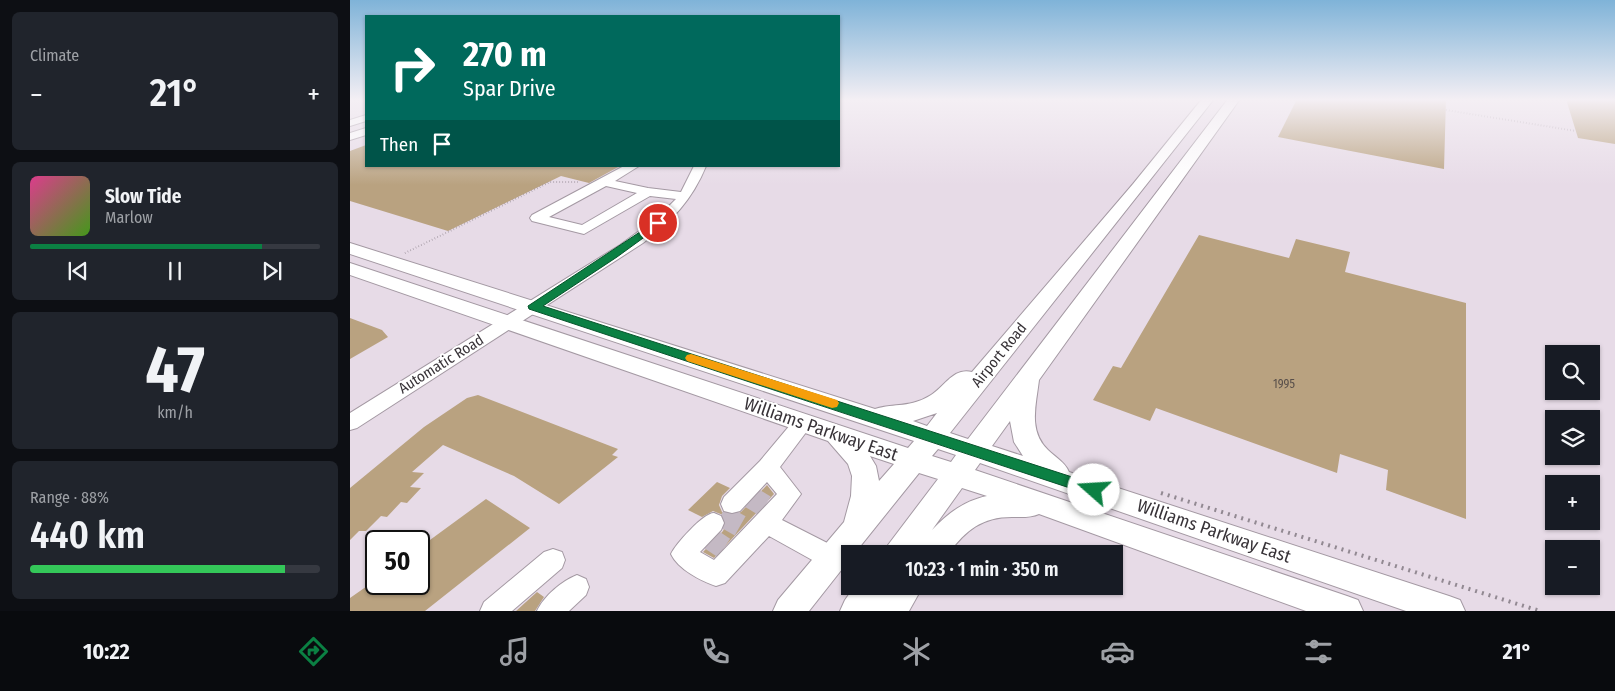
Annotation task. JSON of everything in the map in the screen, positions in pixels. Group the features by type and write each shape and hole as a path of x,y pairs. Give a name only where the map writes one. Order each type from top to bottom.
{"main road":[{"name":"Airport Road","path":"789,611 1185,128"},
{"path":"905,545 1213,128"},
{"name":"Williams Parkway East","path":"350,248 932,436 1449,611"},
{"name":"Williams Parkway East","path":"350,269 804,422 1347,611"},
{"path":"866,415 897,415 928,408 946,398 978,361 1000,353"},
{"path":"1028,376 1022,425 1027,445 1049,466 1076,484"},
{"path":"829,432 852,448 864,466 867,483 865,500 855,530"},
{"path":"937,545 958,521 984,509 1011,505 1060,510"},
{"path":"856,611 868,595"},
{"path":"891,611 902,595"}],"street":[{"path":"350,130 365,129"},
{"path":"631,167 537,218 584,230 648,192"},
{"name":"Automatic Road","path":"350,424 446,359 509,323 644,234 672,212 690,191 700,167"},
{"path":"604,182 648,192 685,196"},
{"path":"717,539 754,512 790,494 768,467 804,422"},
{"path":"754,512 832,558"},
{"path":"493,611 554,560"},
{"path":"550,611 577,587"}],"lane":[{"path":"754,512 768,467"}],"path":[{"path":"1554,128 1576,131"},
{"path":"390,261 550,182 578,182 582,183 583,187 591,189"},
{"path":"1155,491 1540,611"}],"building":[{"path":"1283,128 1445,128 1444,169 1278,137"},
{"path":"1575,128 1615,128 1615,144 1578,138"},
{"path":"365,145 365,167 618,167 589,183 561,176 448,231 350,201 350,151"},
{"path":"1199,235 1289,258 1296,239 1350,252 1345,272 1466,303 1466,519 1386,490 1388,470 1340,454 1337,473 1156,408 1150,421 1093,400 1113,366 1121,368"},
{"path":"350,318 382,330 388,337 350,359"},
{"path":"478,395 618,449 612,455 618,457 559,504 514,476 443,445 412,472 424,473 410,487 421,488 407,503 401,502 387,517 381,516 367,530 359,531 350,540 350,488 424,427 467,398"},
{"path":"717,482 730,488 722,496 719,505 722,512 731,516 741,512 767,485 774,494 714,558 703,552 723,531 726,524 723,515 713,511 702,517 688,510"},
{"path":"486,499 530,528 425,611 350,611 350,598 365,588 365,595 430,595 430,540"},
{"path":"537,592 544,597 535,611 516,611"}],"tunnel":[{"path":"750,497 765,506"},
{"path":"721,515 744,528"},
{"path":"709,538 724,548"}],"slow traffic":[{"path":"691,358 832,403"}],"route":[{"path":"658,223 614,255 534,306 1094,490"}]}
